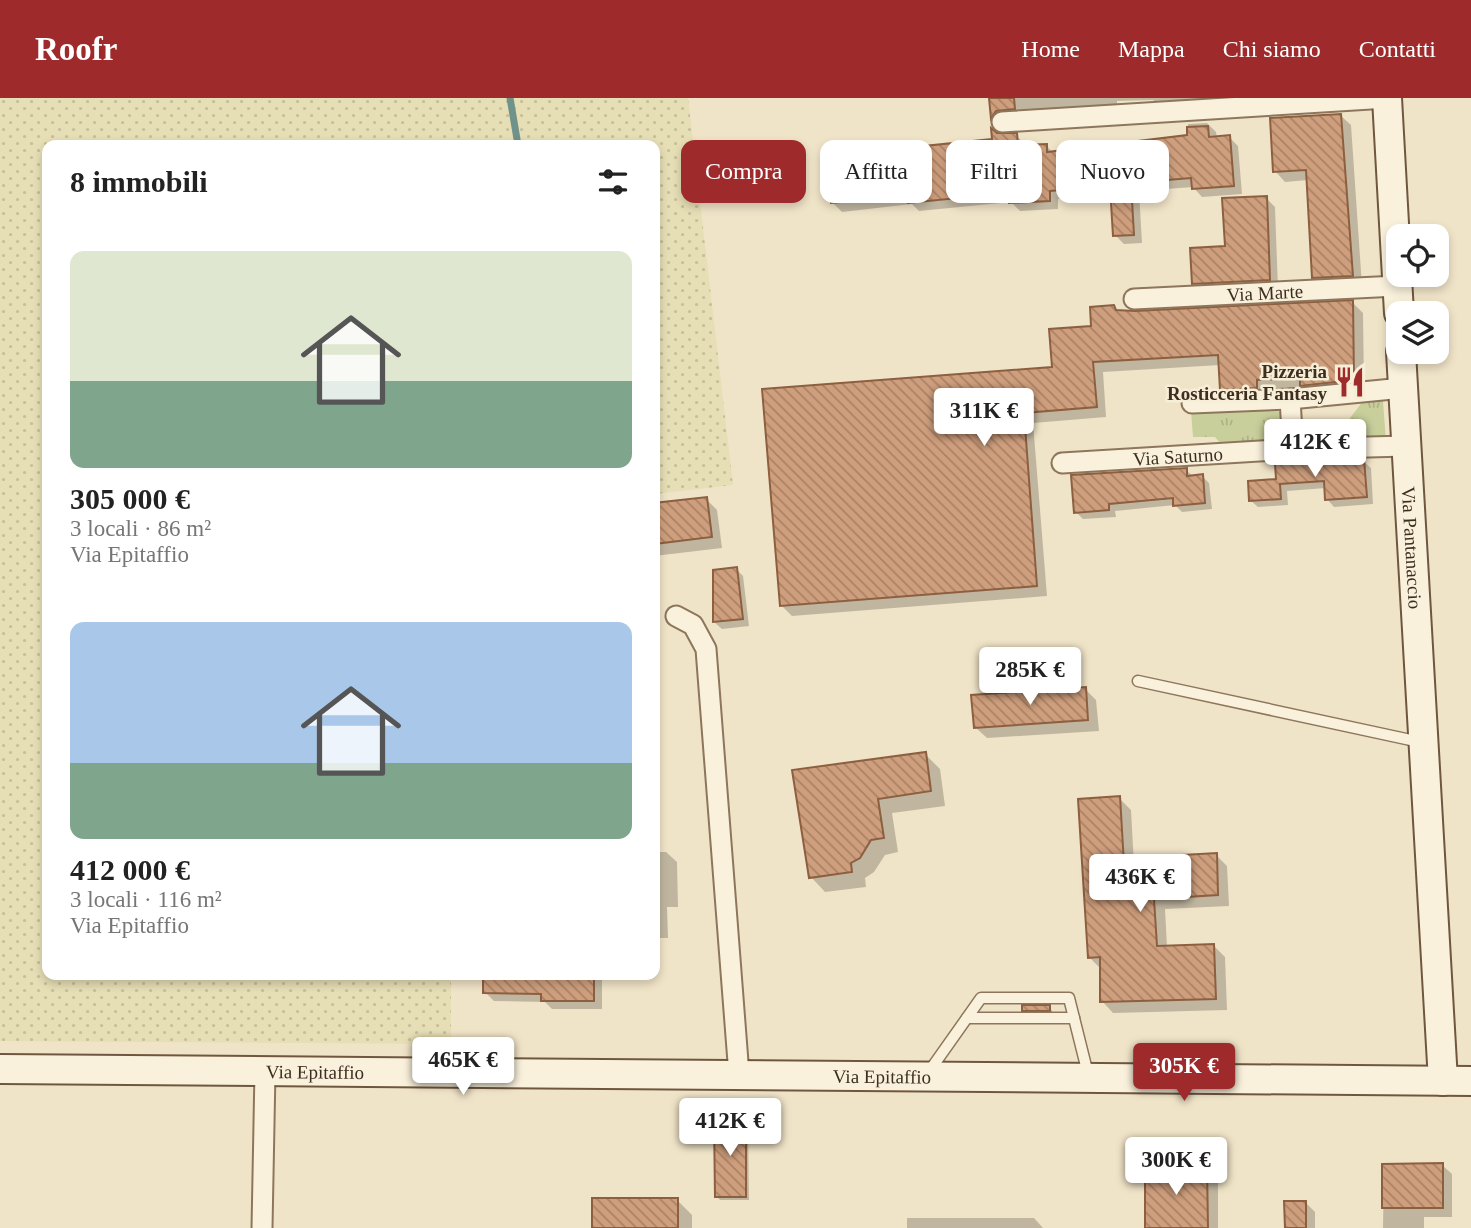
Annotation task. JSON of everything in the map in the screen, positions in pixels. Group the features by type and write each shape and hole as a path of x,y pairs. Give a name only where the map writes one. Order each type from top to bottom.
{"main road":[{"path":"1387,98 1398,300"},
{"name":"Via Pantanaccio","path":"1402,364 1443,1081"},
{"name":"Via Epitaffio","path":"0,1069 1471,1081"}],"street":[{"path":"1002,122 1387,98"},
{"name":"Via Marte","path":"1134,299 1398,300"},
{"path":"1192,403 1290,399 1403,388"},
{"path":"1290,399 1293,449"},
{"name":"Via Saturno","path":"1062,463 1293,449 1406,446"},
{"path":"676,616 693,625 706,649 739,1075"},
{"path":"262,1228 265,1071"}],"lane":[{"path":"1139,681 1424,743"},
{"path":"926,1077 981,998 1069,998 1089,1078"},
{"path":"967,1018 1074,1018"}],"shaded area":[{"path":"0,98 688,98 693,140 681,140 681,203 700,203 733,485 660,493 660,140 42,140 42,980 451,980 451,1044 0,1041"}],"green space":[{"path":"1363,401 1383,401 1386,441 1324,443 1317,436 1221,444 1215,437 1193,437 1191,411 1274,407 1293,425 1347,422"}],"building":[{"path":"989,98 1014,98 1015,109 996,111 991,119"},
{"path":"1341,114 1353,276 1312,278 1306,170 1273,172 1270,118"},
{"path":"1208,126 1209,137 1230,135 1234,186 1192,189 1191,178 1169,180 1169,140 1146,140 1187,135 1187,127"},
{"path":"991,128 997,133 1017,133 1018,140 982,140 992,139"},
{"path":"946,144 946,199 932,201 932,145"},
{"path":"1042,144 1047,144 1047,152 1056,151 1056,190 1050,191 1050,201 1042,201"},
{"path":"1267,196 1270,280 1192,284 1190,248 1225,246 1222,198"},
{"path":"1111,203 1132,203 1134,235 1113,236"},
{"path":"1353,300 1354,380 1300,386 1300,378 1257,380 1257,388 1220,390 1218,355 1093,362 1097,407 1024,413 1037,586 780,606 762,389 1052,367 1049,329 1091,326 1090,307 1114,305 1116,310 1135,311"},
{"path":"1364,459 1367,497 1325,500 1324,481 1280,484 1281,499 1249,501 1248,481 1276,479 1275,464"},
{"path":"1187,468 1187,476 1203,474 1205,503 1173,506 1173,498 1109,504 1109,510 1074,513 1071,475"},
{"path":"707,497 712,537 660,543 660,502"},
{"path":"737,567 743,619 713,622 713,570"},
{"path":"1086,687 1088,720 974,728 971,695"},
{"path":"926,752 931,791 878,799 884,838 871,840 860,858 851,863 852,872 809,878 792,770"},
{"path":"1120,796 1124,864 1164,861 1164,856 1217,853 1218,895 1154,899 1157,946 1214,944 1216,999 1100,1002 1100,957 1088,958 1078,799"},
{"path":"483,980 594,980 594,1001 541,1001 541,994 483,993"},
{"path":"1022,1005 1050,1005 1050,1011 1022,1011"},
{"path":"714,1120 746,1120 746,1197 715,1197"},
{"path":"1443,1163 1443,1208 1382,1208 1382,1164"},
{"path":"1145,1165 1207,1165 1208,1228 1145,1228"},
{"path":"592,1198 678,1198 678,1228 592,1228"},
{"path":"1284,1201 1306,1201 1306,1228 1285,1228"}],"waterway":[{"path":"510,98 517,140"}],"place":[{"name":"Pizzeria Rosticceria Fantasy","path":"1350,382"}]}
